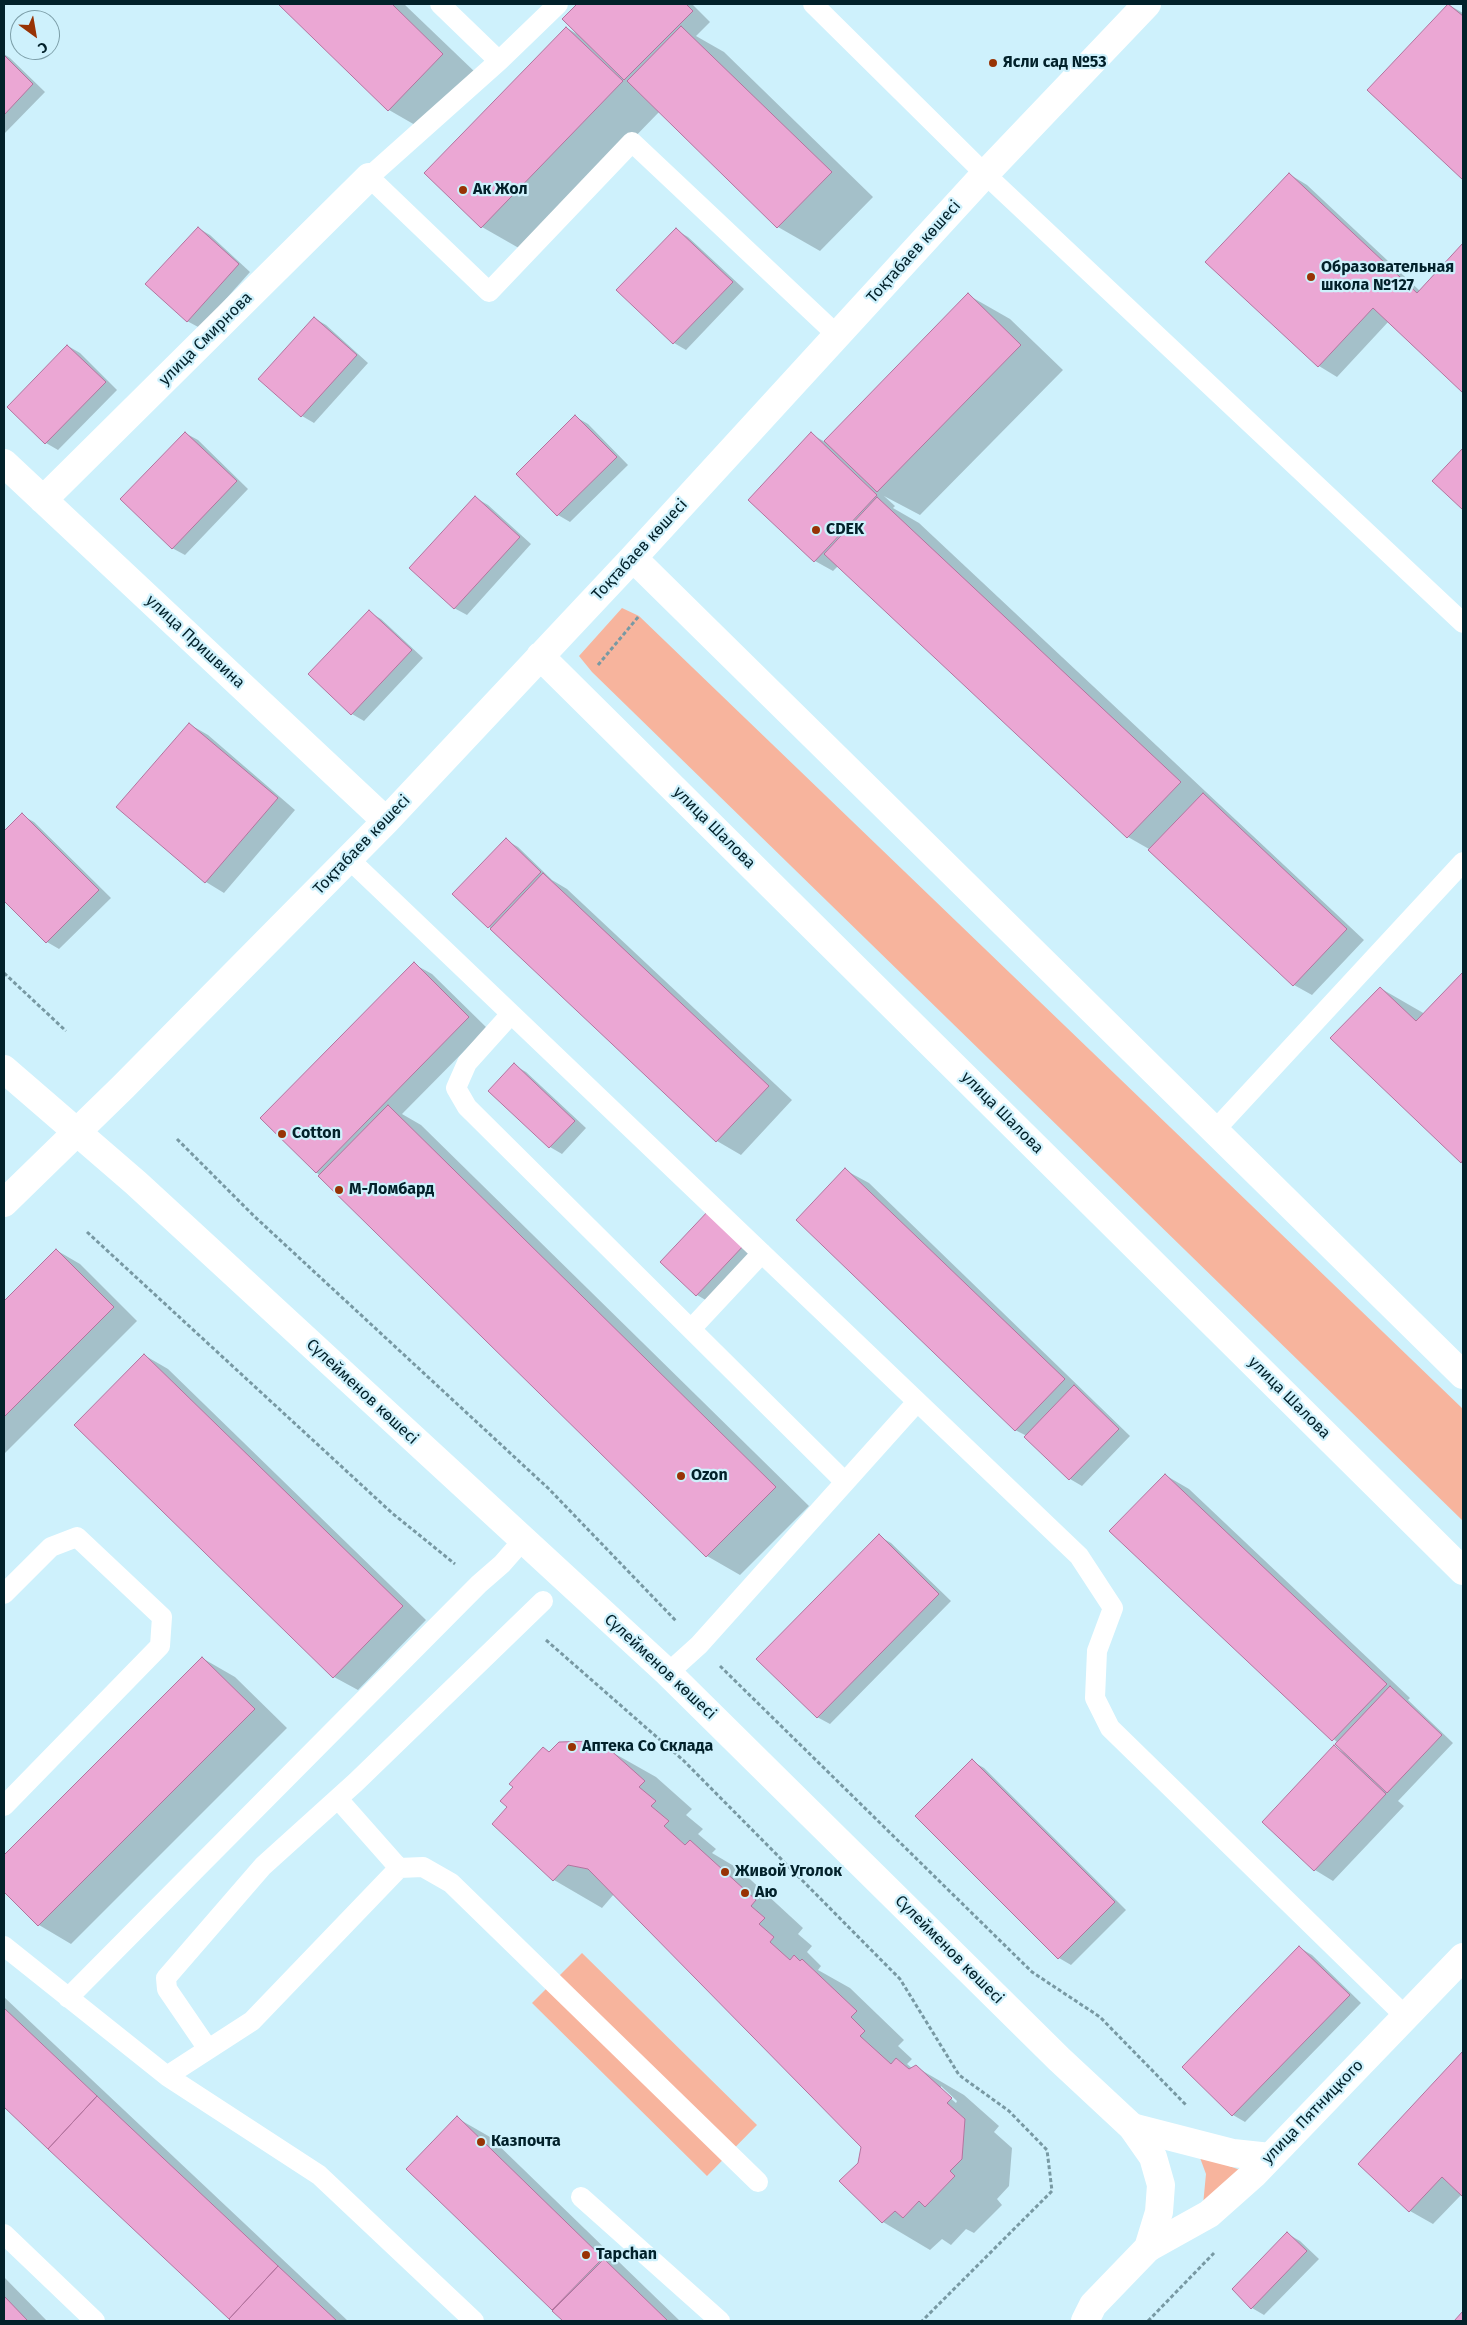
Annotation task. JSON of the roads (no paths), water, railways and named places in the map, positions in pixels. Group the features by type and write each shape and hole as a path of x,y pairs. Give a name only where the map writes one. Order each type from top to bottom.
{"street":[{"name":"Тоқтабаев көшесі","path":"76,1132 124,1087 349,860 633,558 986,174 1147,4"},
{"name":"улица Смирнова","path":"43,500 369,177"},
{"name":"улица Пришвина","path":"4,464 386,821"},
{"path":"633,558 1463,1374"},
{"name":"улица Шалова","path":"540,656 1463,1571"},
{"name":"Сүлейменов көшесі","path":"10,1075 143,1190 668,1673 1059,2059 1132,2127 1153,2157 1161,2185 1159,2212 1148,2248 1084,2316"},
{"path":"4,1203 76,1132"},
{"name":"улица Пятницкого","path":"1148,2248 1209,2214 1270,2157 1463,1957"},
{"path":"1132,2127 1233,2153 1270,2157"}],"lane":[{"path":"440,4 499,61"},
{"path":"558,4 499,61 369,177 489,292 632,142 838,336"},
{"path":"813,4 986,174 1463,623"},
{"path":"349,860 1079,1556 1113,1608 1098,1651 1095,1698 1110,1728 1405,2016"},
{"path":"1215,1130 1463,862"},
{"path":"511,1014 467,1063 456,1088 467,1107 845,1482"},
{"path":"691,1329 762,1253"},
{"path":"668,1673 699,1645 917,1402"},
{"path":"4,1594 51,1547 77,1537 162,1616 160,1646 4,1806"},
{"path":"68,1998 479,1584 502,1564 523,1540"},
{"path":"208,2049 167,1989 166,1978 263,1866 338,1799 543,1601"},
{"path":"338,1799 399,1868"},
{"path":"167,2076 252,2021 399,1868 423,1867 451,1883 758,2182"},
{"path":"4,1946 167,2076 319,2175 474,2321"},
{"path":"581,2197 720,2321"},
{"path":"4,2234 94,2321"}],"place":[{"name":"Ясли сад №53","path":"993,63"},
{"name":"Ак Жол","path":"463,190"},
{"name":"Образовательная школа №127","path":"1311,277"},
{"name":"CDEK","path":"816,530"},
{"name":"Cotton","path":"282,1134"},
{"name":"М-Ломбард","path":"339,1190"},
{"name":"Ozon","path":"681,1476"},
{"name":"Аптека Со Склада","path":"572,1747"},
{"name":"Живой Уголок","path":"725,1872"},
{"name":"Аю","path":"745,1893"},
{"name":"Казпочта","path":"481,2142"},
{"name":"Tapchan","path":"586,2255"}]}
